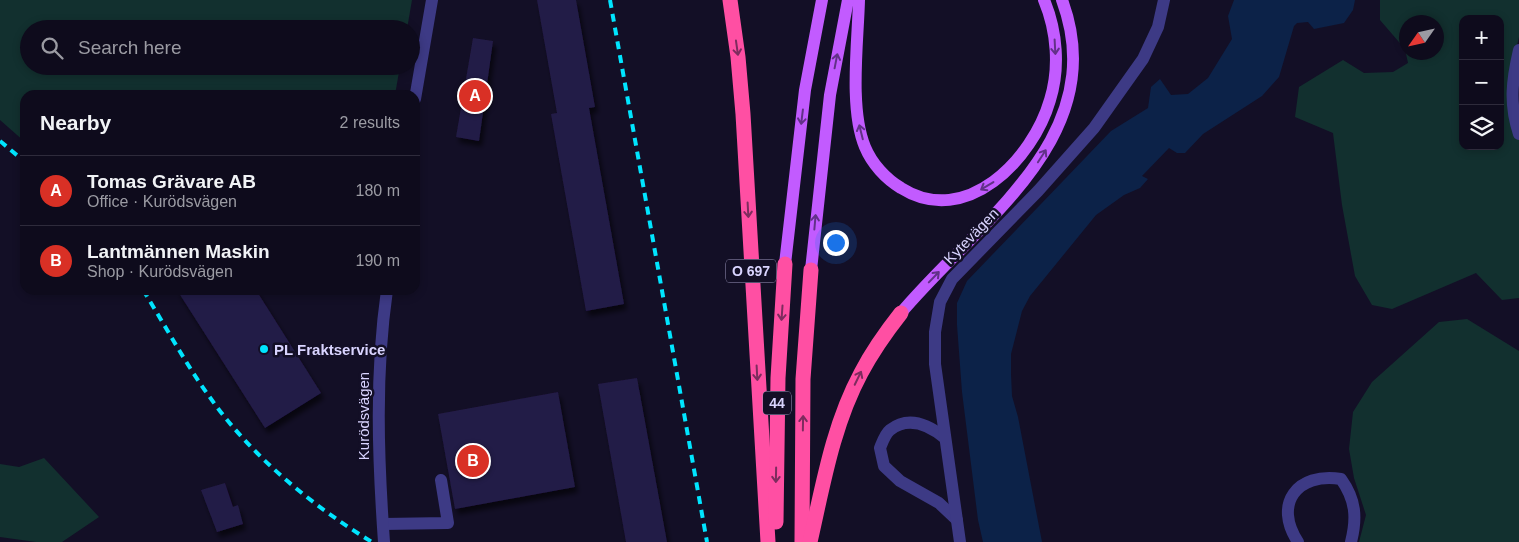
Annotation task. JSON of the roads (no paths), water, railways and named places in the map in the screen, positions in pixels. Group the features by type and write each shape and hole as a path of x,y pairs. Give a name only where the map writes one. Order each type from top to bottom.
{"highway":[{"name":"O 697","path":"730,0 743,114 768,542"},
{"name":"44","path":"776,542 778,378 786,264"},
{"name":"44","path":"802,542 803,379 810,270"},
{"path":"810,542 828,465 848,401 870,356 901,313"}],"main road":[{"name":"44","path":"786,264 805,90 822,0"},
{"name":"44","path":"810,270 830,96 848,0"},
{"path":"859,0 856,90 859,122 865,146 876,165 890,182 908,193 928,200 948,200 966,197 998,180 1023,153 1044,117 1051,99 1055,56 1054,35 1044,0"},
{"path":"901,313 1016,192 1052,140 1067,103 1073,63 1068,23 1062,0"}],"street":[{"path":"420,70 432,0"},
{"name":"Kytevägen","path":"960,542 935,364 935,332 940,302 952,279 1038,191 1094,128 1144,59 1158,27 1164,0"},
{"path":"1519,50 1512,80 1512,103 1519,134"},
{"path":"417,90 419,75"},
{"name":"Kurödsvägen","path":"384,542 378,409 381,333 386,295"},
{"path":"945,438 929,425 908,422 889,430 880,448 884,466 900,481 939,503 957,520"},
{"path":"1298,542 1289,529 1287,505 1297,488 1313,481 1330,478 1341,480 1356,508 1351,542"},
{"path":"383,524 448,523 441,480"}],"water":[{"path":"1234,0 1355,0 1353,10 1344,23 1314,29 1308,22 1297,23 1294,26 1279,77 1262,96 1203,134 1185,153 1177,153 1169,148 1142,176 1148,179 1140,188 1124,195 1096,215 1030,296 1022,311 1011,354 1012,396 1018,417 1042,542 983,542 978,520 962,392 957,325 957,303 967,281 1111,131 1148,108 1151,87 1160,79 1171,95 1188,94 1208,78 1232,39 1228,16"}],"railway":[{"path":"610,0 707,542"},
{"path":"0,141 20,158"},
{"path":"146,295 200,383 225,418 243,438 304,495 349,528 372,542"}],"place":[{"name":"Tomas Grävare AB","path":"475,96"},
{"name":"PL Fraktservice","path":"264,349"},
{"name":"Lantmännen Maskin","path":"473,461"}]}
